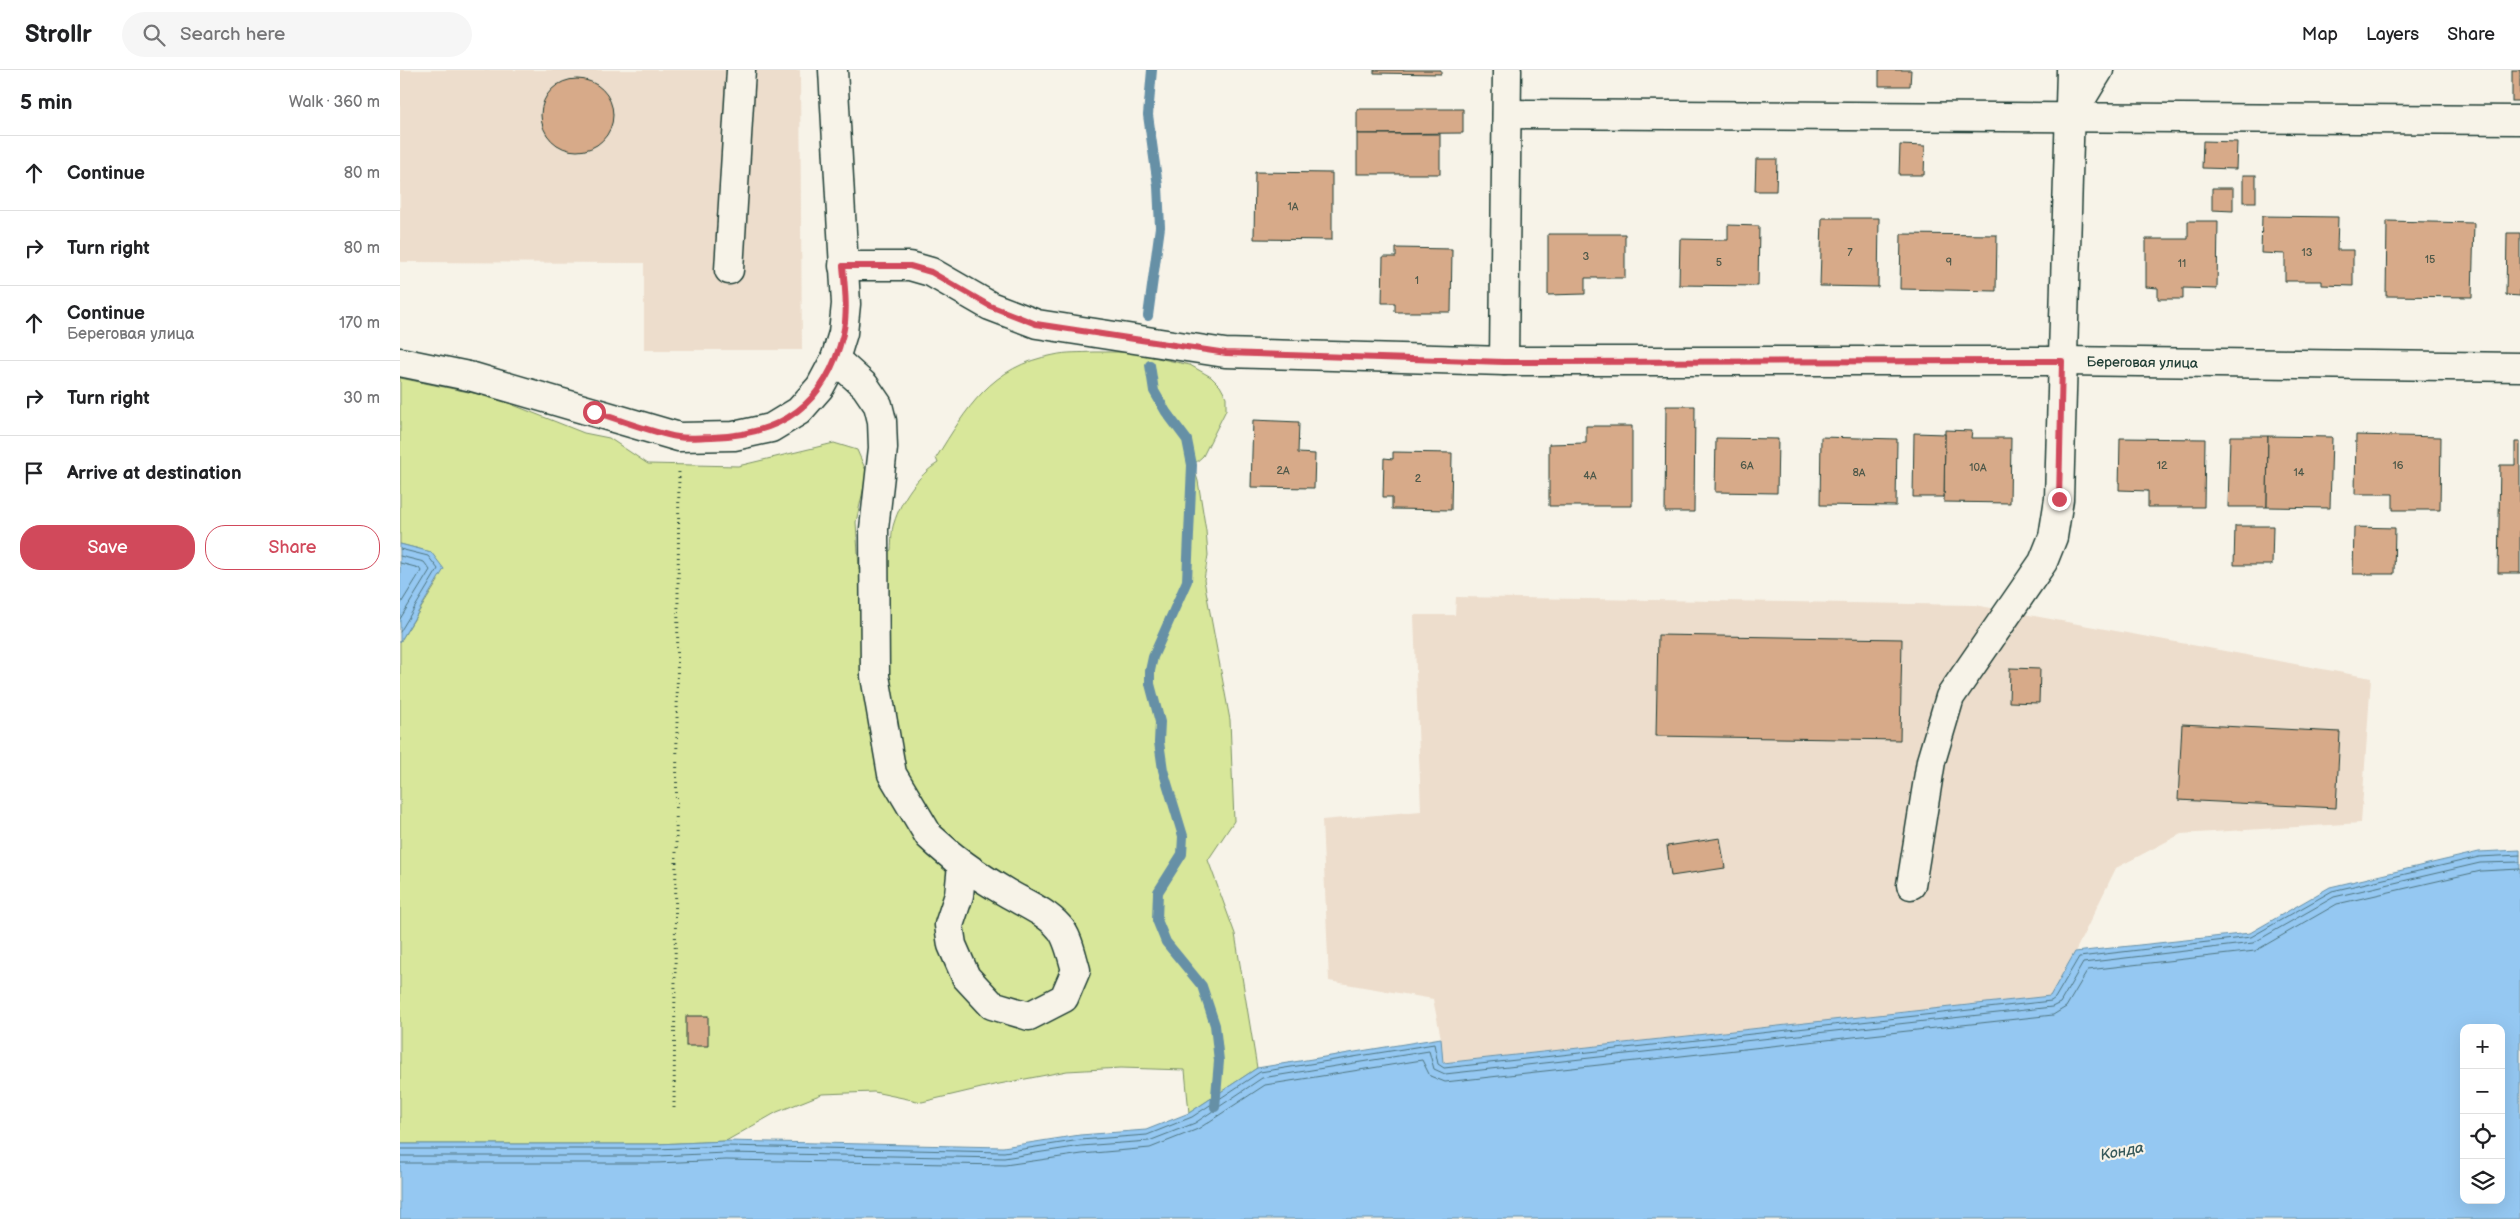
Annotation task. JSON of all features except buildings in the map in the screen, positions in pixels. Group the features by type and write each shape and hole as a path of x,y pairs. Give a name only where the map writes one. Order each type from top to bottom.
{"street":[{"path":"729,270 742,70"},
{"path":"400,362 473,377 679,437 734,436 771,428 799,411 820,387 835,359 843,333 846,304 833,70"},
{"path":"1504,362 1507,70"},
{"path":"1911,885 1931,761 1950,697 2043,562 2053,537 2059,499 2071,70"},
{"path":"2070,117 2098,70"},
{"path":"1507,114 2520,120"},
{"name":"Береговая улица","path":"843,266 910,266 931,272 990,306 1036,324 1226,353 1504,362 2062,361 2520,368"},
{"path":"835,359 864,386 878,405 882,421 883,448 874,529 875,676 892,774 929,836 962,865 1060,927 1076,970 1064,998 1029,1016 992,1004 966,977 952,945 949,925 959,895 962,865"}],"path":[{"path":"674,1108 679,437"}],"shaded area":[{"path":"400,70 800,70 802,350 644,350 644,263 400,262"},
{"path":"1456,597 1975,605 2371,678 2361,823 2181,834 2116,868 2051,996 1443,1063 1441,1038 1433,999 1329,981 1322,820 1421,811 1414,615 1455,615"}],"green space":[{"path":"1130,352 1190,365 1211,377 1220,386 1226,397 1226,410 1203,456 1193,465 1198,481 1206,531 1208,555 1204,580 1230,720 1234,821 1208,860 1235,934 1257,1068 1189,1113 1185,1070 1121,1068 1067,1071 994,1085 922,1102 874,1092 822,1094 777,1112 726,1141 657,1144 400,1144 400,642 438,581 431,552 400,544 400,378 493,397 584,433 609,438 648,464 738,466 834,443 857,450 867,473 856,522 859,569 891,550 893,526 906,497 917,481 938,463 936,458 970,406 997,379 1013,369 1032,361 1059,354"}],"water":[{"path":"400,544 431,552 444,569 400,642"},
{"name":"Конда","path":"2520,850 2520,1219 400,1219 400,1144 657,1144 726,1141 1003,1147 1080,1135 1146,1130 1189,1113 1257,1068 1441,1038 1443,1063 2050,996 2075,952 2250,933 2330,887 2479,852"}],"waterway":[{"path":"1148,316 1160,227 1158,186 1148,115 1152,70"},
{"path":"1150,365 1154,391 1166,412 1187,440 1192,465 1187,581 1153,657 1150,671 1150,684 1160,722 1159,742 1163,770 1183,836 1182,854 1158,892 1157,920 1166,942 1202,986 1215,1025 1219,1061 1215,1107"}],"route":[{"path":"594,412 679,437 734,436 771,428 799,411 820,387 835,359 843,333 846,304 843,266 910,266 931,272 990,306 1036,324 1226,353 1504,362 2062,361 2059,499"}]}
